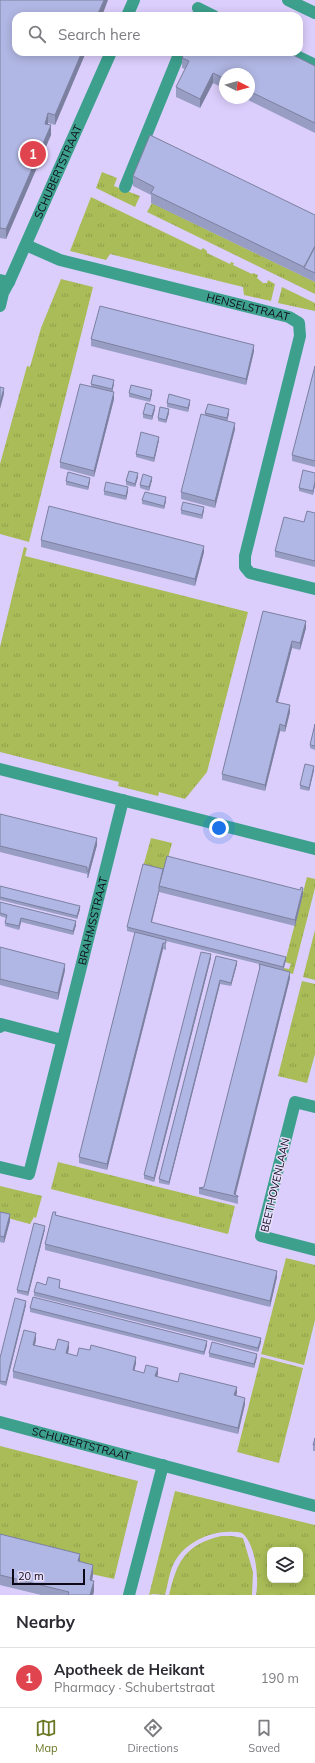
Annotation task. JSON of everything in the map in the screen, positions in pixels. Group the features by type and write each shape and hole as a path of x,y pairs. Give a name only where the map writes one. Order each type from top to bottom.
{"street":[{"path":"129,12 134,0"},
{"path":"288,0 315,13"},
{"name":"SCHUBERTSTRAAT","path":"0,306 4,293 5,281 26,245 109,56"},
{"path":"125,187 178,56"},
{"path":"296,56 315,65"},
{"name":"HENSELSTRAAT","path":"26,245 60,260 289,317 299,324 300,336 245,556 246,567 250,573 315,589"},
{"path":"0,769 315,849"},
{"name":"BRAHMSSTRAAT","path":"0,1167 29,1174 123,800"},
{"path":"0,1028 1,1024 62,1040"},
{"name":"BEETHOVENLAAN","path":"315,1107 294,1102 261,1236 315,1250"},
{"name":"SCHUBERTSTRAAT","path":"0,1422 315,1506"},
{"path":"129,1595 162,1465"}],"green space":[{"path":"102,172 117,178 114,186 140,196 135,207 96,188"},
{"path":"91,197 201,250 203,248 207,251 207,253 230,264 231,262 234,263 233,265 252,274 258,275 257,278 263,283 267,283 268,280 275,284 271,301 244,295 243,287 110,254 106,260 70,251"},
{"path":"152,203 315,282 315,294 147,212"},
{"path":"61,279 93,287 29,542 0,534 0,464 27,366 30,367 41,328"},
{"path":"282,287 315,303 315,311 278,303"},
{"path":"24,547 27,548 25,556 248,612 207,772 185,799 159,792 158,796 118,786 119,782 0,752 0,647"},
{"path":"151,838 172,843 164,873 143,867"},
{"path":"307,877 315,879 315,888 293,974 283,971 284,968 289,969 291,964 285,962"},
{"path":"315,930 315,980 303,977"},
{"path":"302,981 315,984 315,1054 307,1083 278,1076"},
{"path":"58,1162 235,1206 228,1234 51,1189"},
{"path":"0,1186 42,1196 36,1218 34,1217 30,1224 0,1216"},
{"path":"286,1258 315,1265 315,1320 304,1365 261,1354"},
{"path":"261,1357 303,1368 279,1463 237,1452"},
{"path":"0,1446 138,1481 114,1579 78,1571 0,1543"},
{"path":"175,1491 315,1525 315,1595 256,1595 257,1573 252,1548 244,1535 237,1532 208,1535 192,1543 174,1563 165,1595 149,1595"},
{"path":"221,1536 243,1538 253,1572 252,1595 169,1595 175,1573 184,1556 199,1544"}],"building":[{"path":"0,0 104,0 99,12 12,12 12,56 80,56 55,115 48,113 45,124 51,125 6,229 0,228"},
{"path":"183,56 295,56 315,66 315,123 255,94 255,68 219,68 219,76 213,73 200,99 176,87 189,61 182,58"},
{"path":"150,135 315,215 315,246 304,267 151,193 154,187 133,176"},
{"path":"315,247 315,273 304,268"},
{"path":"100,306 254,345 246,379 91,339"},
{"path":"315,366 315,461 292,455"},
{"path":"93,375 114,380 112,389 91,384"},
{"path":"80,384 114,392 94,471 60,462"},
{"path":"131,385 152,390 150,399 129,393"},
{"path":"0,387 4,388 0,403"},
{"path":"169,394 190,400 188,408 167,403"},
{"path":"146,403 155,406 152,416 143,414"},
{"path":"208,404 229,409 227,418 205,413"},
{"path":"160,407 169,409 166,420 158,418"},
{"path":"201,414 235,423 215,501 181,492"},
{"path":"141,432 159,437 154,458 136,454"},
{"path":"303,470 315,473 313,491 299,488"},
{"path":"129,471 138,473 135,484 126,481"},
{"path":"68,472 90,478 88,487 66,481"},
{"path":"143,474 152,477 149,487 140,485"},
{"path":"106,482 128,487 126,496 104,491"},
{"path":"145,492 166,497 164,506 142,500"},
{"path":"183,502 204,507 202,515 181,510"},
{"path":"49,506 204,546 195,579 41,540"},
{"path":"307,511 315,513 315,561 275,551 284,517 304,522"},
{"path":"263,611 306,621 300,643 292,641 276,702 290,705 285,726 280,724 265,785 222,774"},
{"path":"315,724 315,746 310,745"},
{"path":"305,764 314,766 309,788 300,785"},
{"path":"0,814 97,838 88,872 87,867 0,846"},
{"path":"167,856 300,890 301,887 303,888 295,920 159,886"},
{"path":"143,864 163,869 151,922 286,957 283,967 127,927"},
{"path":"0,886 80,906 77,916 0,897"},
{"path":"0,902 76,921 73,931 21,918 19,926 5,923 7,915 0,913"},
{"path":"135,932 166,940 166,943 163,943 107,1164 79,1157"},
{"path":"0,947 65,964 58,993 0,979"},
{"path":"201,952 211,954 154,1178 144,1175"},
{"path":"216,956 237,961 231,983 220,980 169,1182 159,1179"},
{"path":"259,964 290,972 234,1194 238,1197 199,1188 204,1187 260,967"},
{"path":"0,1212 10,1214 4,1237 0,1236"},
{"path":"53,1212 56,1212 55,1215 277,1271 270,1301 45,1244"},
{"path":"34,1223 45,1226 28,1292 17,1290"},
{"path":"48,1277 60,1280 59,1288 261,1338 258,1348 34,1292 37,1282 46,1285"},
{"path":"33,1297 207,1341 204,1352 30,1308"},
{"path":"15,1298 26,1301 6,1382 0,1381 0,1358"},
{"path":"24,1330 36,1333 33,1345 55,1350 58,1339 69,1342 66,1353 77,1356 79,1348 90,1350 91,1345 136,1357 133,1370 144,1373 146,1365 158,1368 155,1376 178,1382 180,1373 237,1387 234,1395 245,1398 238,1428 13,1371"},
{"path":"212,1342 257,1354 254,1364 209,1353"},
{"path":"0,1534 80,1554 78,1561 93,1565 90,1580 94,1581 90,1595 68,1595 69,1592 0,1575"}],"place":[{"name":"Apotheek de Heikant","path":"33,154"}]}
